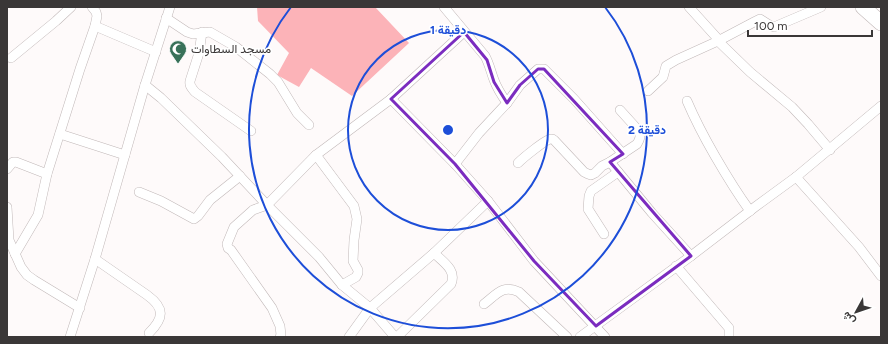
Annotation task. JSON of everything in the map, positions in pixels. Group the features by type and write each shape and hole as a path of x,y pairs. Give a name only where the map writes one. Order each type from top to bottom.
{"main road":[{"path":"863,7 881,23"},
{"path":"877,7 881,11"}],"street":[{"path":"11,58 56,22 71,7"},
{"path":"15,254 38,216 47,174 95,26 97,16 92,7"},
{"path":"70,337 95,259 145,85 170,7"},
{"path":"444,7 487,60 494,82 507,103"},
{"path":"689,7 718,40 750,72 792,107 830,150"},
{"path":"648,91 663,76 666,66 758,20 762,20 774,27 821,7"},
{"path":"166,18 187,32 193,34 210,32 231,44 278,82 297,113 309,125"},
{"path":"95,26 156,52"},
{"path":"202,32 199,53 190,81 191,87 195,92 251,131"},
{"path":"280,337 280,326 272,308 228,248 227,244 234,227 253,210 267,205 316,155 391,99 464,32"},
{"path":"456,164 479,133 507,103 520,85 538,69 544,69 574,99 623,154"},
{"path":"145,85 161,98 240,176 319,257 342,285 370,308 396,337 451,284 454,276 452,272 434,253"},
{"path":"391,99 456,164 488,201 534,260 605,337"},
{"path":"687,101 702,134 750,211"},
{"path":"580,337 796,177 881,106"},
{"path":"518,163 544,142 552,139 584,172 588,174 595,173 602,166 623,154 640,140 639,131 620,110"},
{"path":"60,134 125,155"},
{"path":"316,155 354,206 357,219 353,261 358,273 356,277 342,285"},
{"path":"7,169 13,162 16,162 47,174"},
{"path":"610,162 652,213 691,256"},
{"path":"604,234 588,209 589,196 591,191 618,172"},
{"path":"139,192 161,201 194,219 210,200 240,176"},
{"path":"796,177 859,248 881,276"},
{"path":"349,337 370,308 434,253 488,201"},
{"path":"7,208 8,238 21,267 27,275 34,280 80,308"},
{"path":"95,259 147,295 158,305 160,319 149,334"},
{"path":"676,266 729,328 729,337"},
{"path":"484,304 502,290 513,289 519,292 567,337"}],"highlighted area":[{"path":"464,32 487,60 494,82 507,103 520,85 538,69 544,69 623,154 610,162 691,256 596,326 534,261 455,164 391,99"}],"shaded area":[{"path":"257,7 375,7 409,43 352,96 311,68 299,87 277,75 289,53 258,21"}],"place":[{"name":"مسجد السطاوات","path":"178,64"}]}
